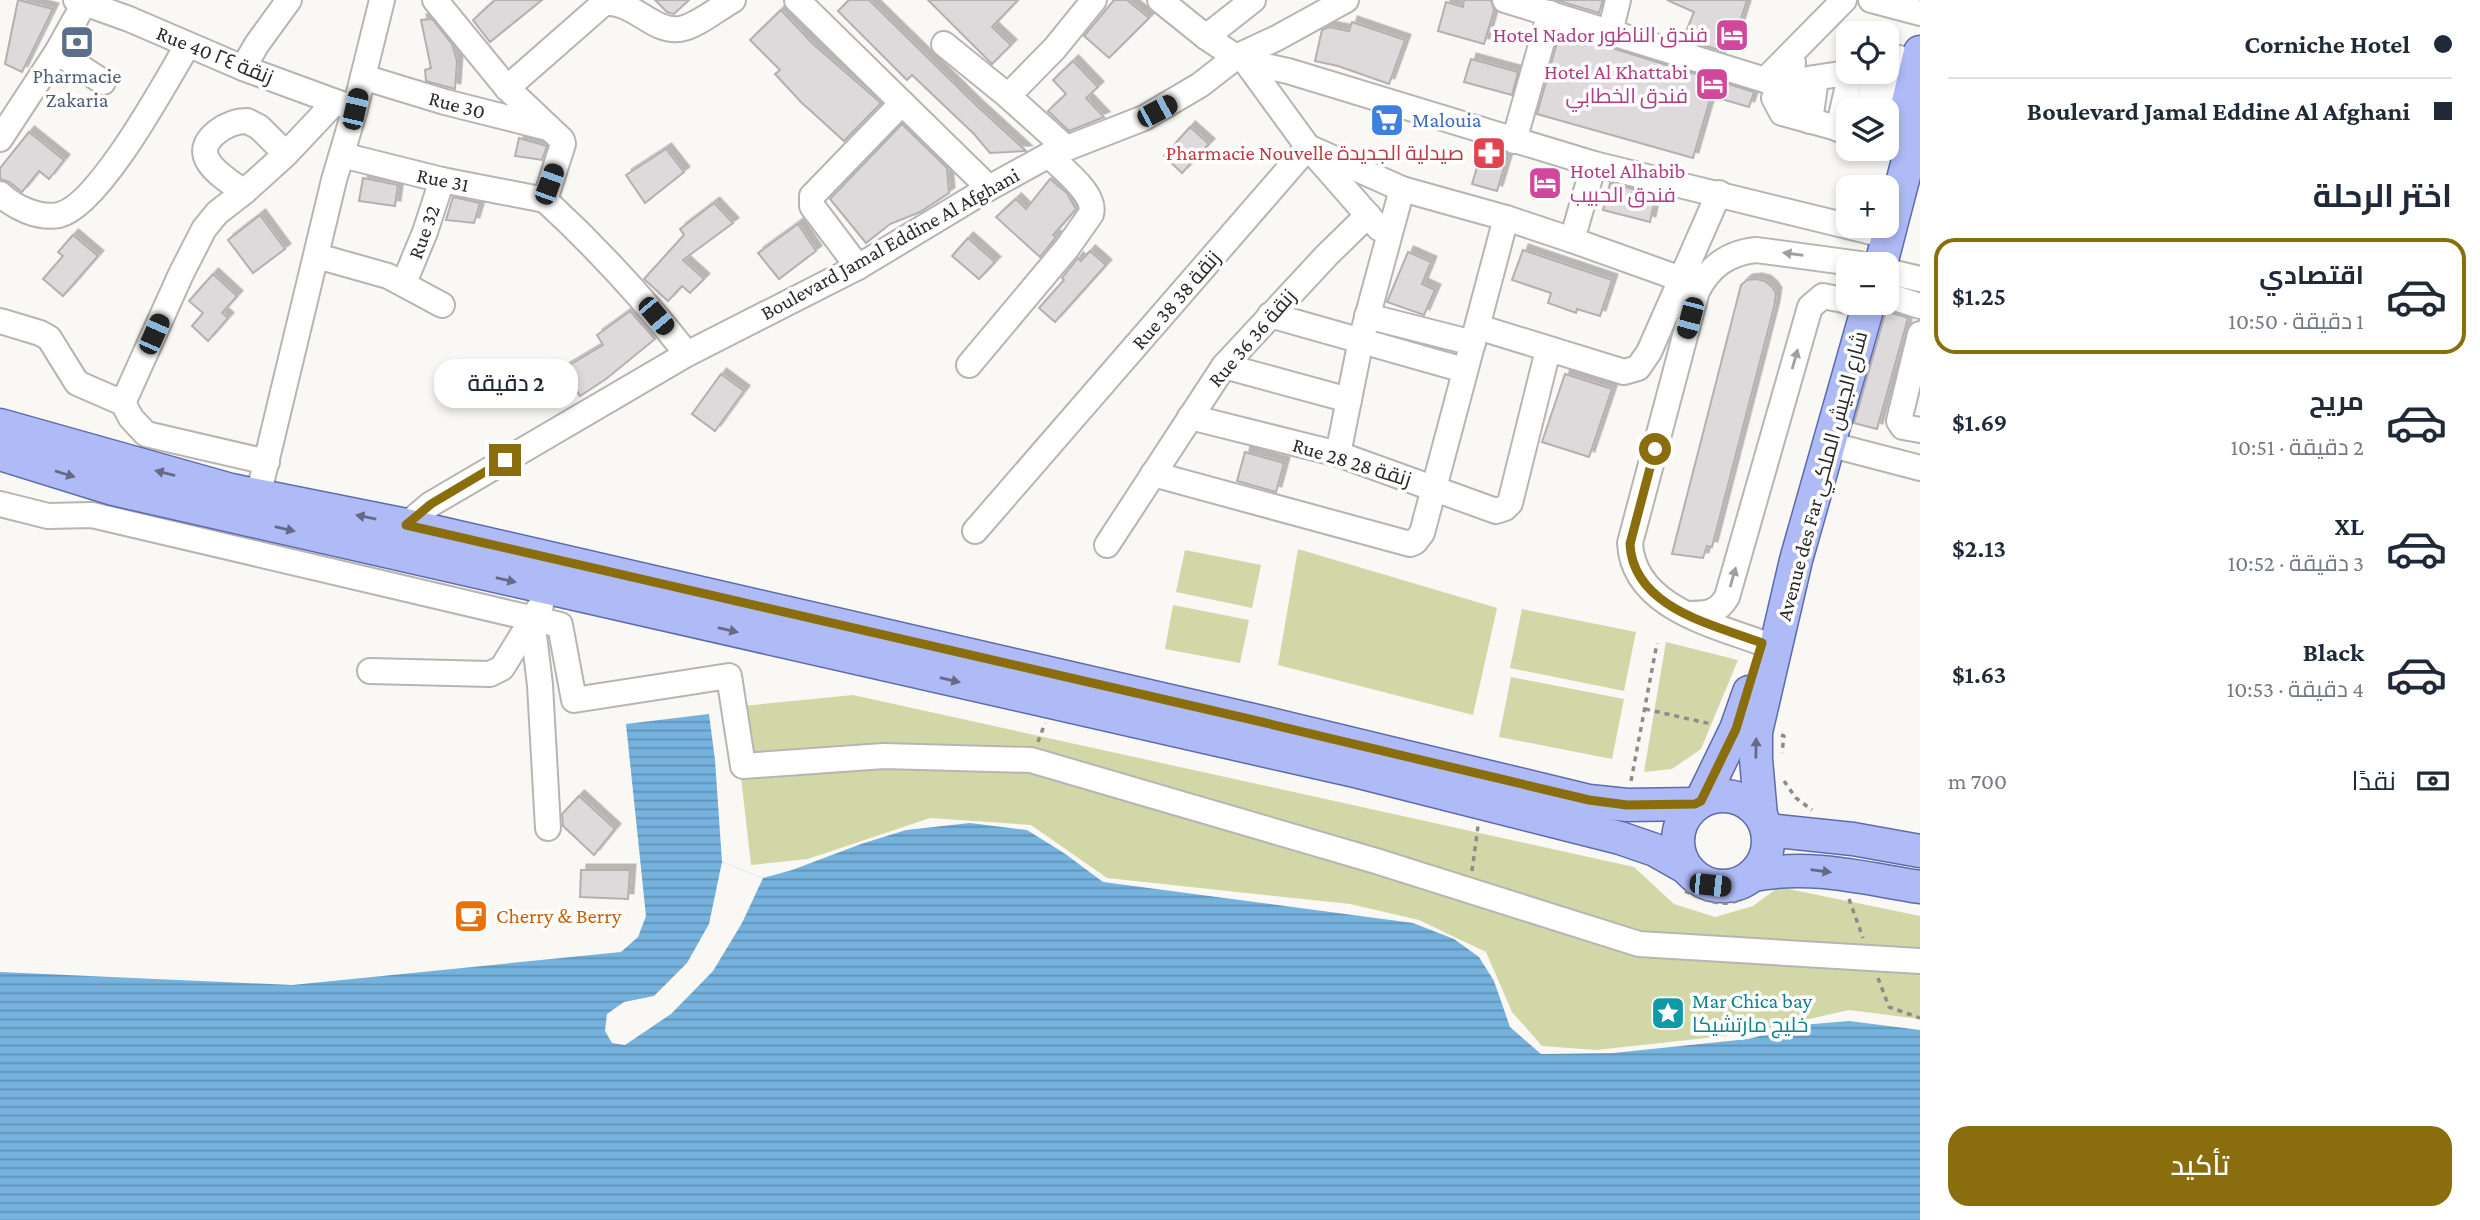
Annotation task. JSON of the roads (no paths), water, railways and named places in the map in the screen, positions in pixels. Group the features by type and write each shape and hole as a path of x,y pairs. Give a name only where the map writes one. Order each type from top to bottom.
{"main road":[{"path":"1899,100 1906,55"},
{"path":"1880,240 1920,114"},
{"name":"Avenue des Far شارع الجيش الملكي","path":"1698,803 1736,729 1852,315"},
{"name":"Avenue des Far شارع الجيش الملكي","path":"1764,823 1756,759 1756,732 1796,560 1866,315"},
{"path":"0,425 145,468 258,496 406,525 1589,800 1627,805 1698,803 1714,796 1728,795 1752,805 1764,823 1769,847 1764,862 1753,875 1740,884 1725,887 1710,885 1655,850 1620,838 1482,803 1346,769 113,489 0,454"},
{"path":"1685,867 1678,851 1678,834 1684,818 1698,803"},
{"path":"1764,823 1920,851"},
{"path":"1753,875 1782,870 1811,870 1920,887"}],"street":[{"path":"243,68 289,0"},
{"path":"123,403 204,229 217,213 345,106 362,77 382,0"},
{"path":"435,0 507,88 563,142 545,200 591,243 642,299 687,355"},
{"path":"507,88 604,3 617,3 667,29 679,29 733,0"},
{"path":"797,0 989,188"},
{"path":"1008,96 1055,48 1094,0"},
{"path":"1160,0 1206,37 1241,60 1308,147 1387,238"},
{"path":"1206,37 1253,0"},
{"name":"Boulevard Jamal Eddine Al Afghani","path":"406,525 431,504 687,355 858,267 989,188 1057,152 1162,109 1277,38 1346,0"},
{"path":"1505,0 1765,80 1844,0"},
{"path":"1610,33 1618,0"},
{"path":"1871,0 1920,13"},
{"path":"0,139 57,51 82,1"},
{"name":"Rue 40 زنقة ٢٤","path":"82,1 187,46 345,106"},
{"path":"1514,141 1550,13"},
{"path":"1807,38 1774,98 1782,113 1823,125"},
{"path":"944,44 1008,96 1057,152 1089,196 1093,208 1067,248 969,365"},
{"path":"0,194 32,213 59,215 87,197 108,173 187,46"},
{"path":"57,51 103,82"},
{"path":"1890,98 1906,55"},
{"path":"1241,60 1289,71 1594,164 1720,193 1880,240"},
{"path":"1823,125 1792,95 1801,80 1836,74"},
{"name":"Rue 30","path":"362,77 445,102 552,129"},
{"path":"1823,125 1836,84"},
{"path":"858,267 812,206 812,195 902,103"},
{"path":"258,496 342,155 345,106"},
{"path":"244,192 223,177 204,155 206,142 214,134 230,124 247,121 259,127 286,154"},
{"path":"1308,147 1402,189 1506,218 1681,279"},
{"name":"Rue 38 زنقة 38","path":"975,531 1308,147"},
{"name":"Rue 31","path":"342,155 442,180 545,200"},
{"path":"1580,244 1594,164"},
{"name":"Rue 32","path":"404,283 442,180"},
{"path":"1338,454 1361,340 1402,189"},
{"path":"1367,316 1548,350 1623,372 1631,371 1644,362 1720,193"},
{"name":"Rue 36 زنقة 36","path":"1107,545 1224,366 1368,215"},
{"path":"1153,474 1409,544 1415,542 1422,533 1506,218"},
{"path":"1762,643 1686,614 1653,591 1640,578 1631,557 1630,544 1697,291 1712,268 1741,252 1773,251 1836,260"},
{"path":"317,256 388,276 442,305"},
{"path":"1899,274 1920,279"},
{"path":"1686,614 1715,611 1727,597 1810,307 1816,299 1823,296 1836,299"},
{"path":"1899,300 1920,306"},
{"path":"1270,315 1465,370"},
{"path":"0,321 49,338 76,383 123,403 131,418 146,434 267,462"},
{"path":"1919,340 1914,385 1899,421 1903,427 1920,430"},
{"name":"Rue 28 زنقة 28","path":"1190,417 1338,454 1496,511 1510,503 1548,350"},
{"path":"1224,366 1349,400"},
{"path":"1828,444 1920,468"},
{"path":"0,504 48,516 92,515 560,625 573,700 729,676 743,766 884,756 1031,760 1469,890 1639,944 1920,961"},
{"path":"370,671 490,674 502,668 551,590"},
{"path":"533,619 540,685 548,828"}],"water":[{"path":"709,714 722,862 763,878 906,830 970,823 1027,830 1103,882 1413,923 1454,939 1479,957 1494,981 1510,1027 1541,1054 1613,1053 1748,1039 1802,1025 1849,1021 1920,1030 1920,1220 0,1220 0,972 292,985 621,952 638,937 646,916 626,724"}],"place":[{"name":"Hotel Nador فندق الناظور","path":"1732,35"},
{"name":"Pharmacie Zakaria","path":"77,42"},
{"name":"Hotel Al Khattabi فندق الخطابي","path":"1712,84"},
{"name":"Malouia","path":"1387,120"},
{"name":"Pharmacie Nouvelle صيدلية الجديدة","path":"1489,153"},
{"name":"Hotel Alhabib فندق الحبيب","path":"1545,183"},
{"name":"Cherry & Berry","path":"471,916"},
{"name":"Mar Chica bay خليج مارتشيكا","path":"1668,1013"}]}
